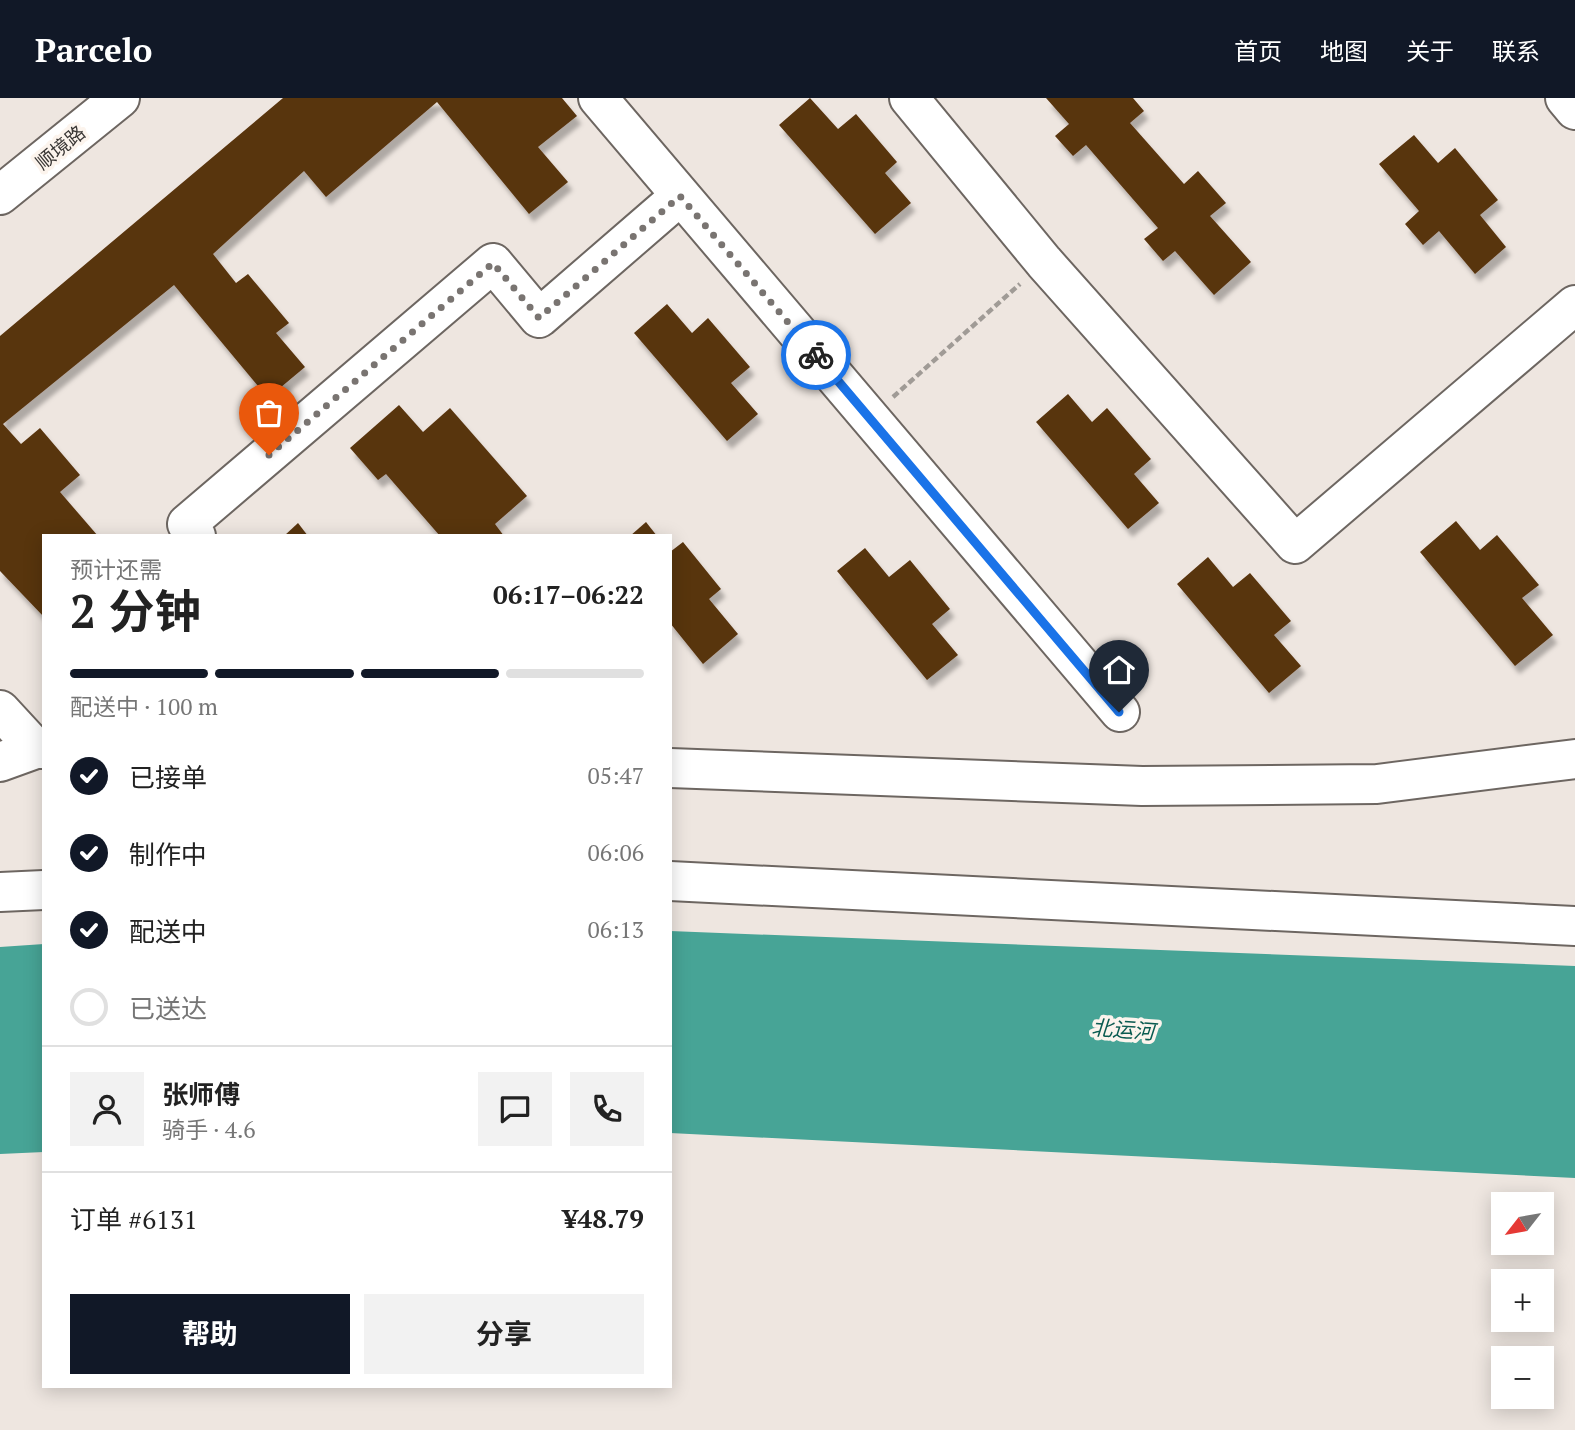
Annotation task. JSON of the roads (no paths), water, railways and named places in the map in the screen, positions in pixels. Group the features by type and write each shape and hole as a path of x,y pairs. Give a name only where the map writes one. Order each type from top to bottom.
{"street":[{"name":"顺境路","path":"0,195 120,98"},
{"path":"598,98 1119,712"},
{"path":"909,98 1044,262 1295,544 1575,305"},
{"path":"1565,98 1575,110"},
{"path":"194,534 187,524 493,263 539,318 680,196"},
{"path":"0,710 40,749 0,762"},
{"path":"672,768 1197,786 1377,784 1575,759"},
{"path":"672,881 1575,926"},
{"path":"0,892 42,890"}],"water":[{"name":"北运河","path":"672,931 1575,966 1575,1178 672,1133"},
{"path":"42,944 42,1152 0,1154 0,947"}]}
